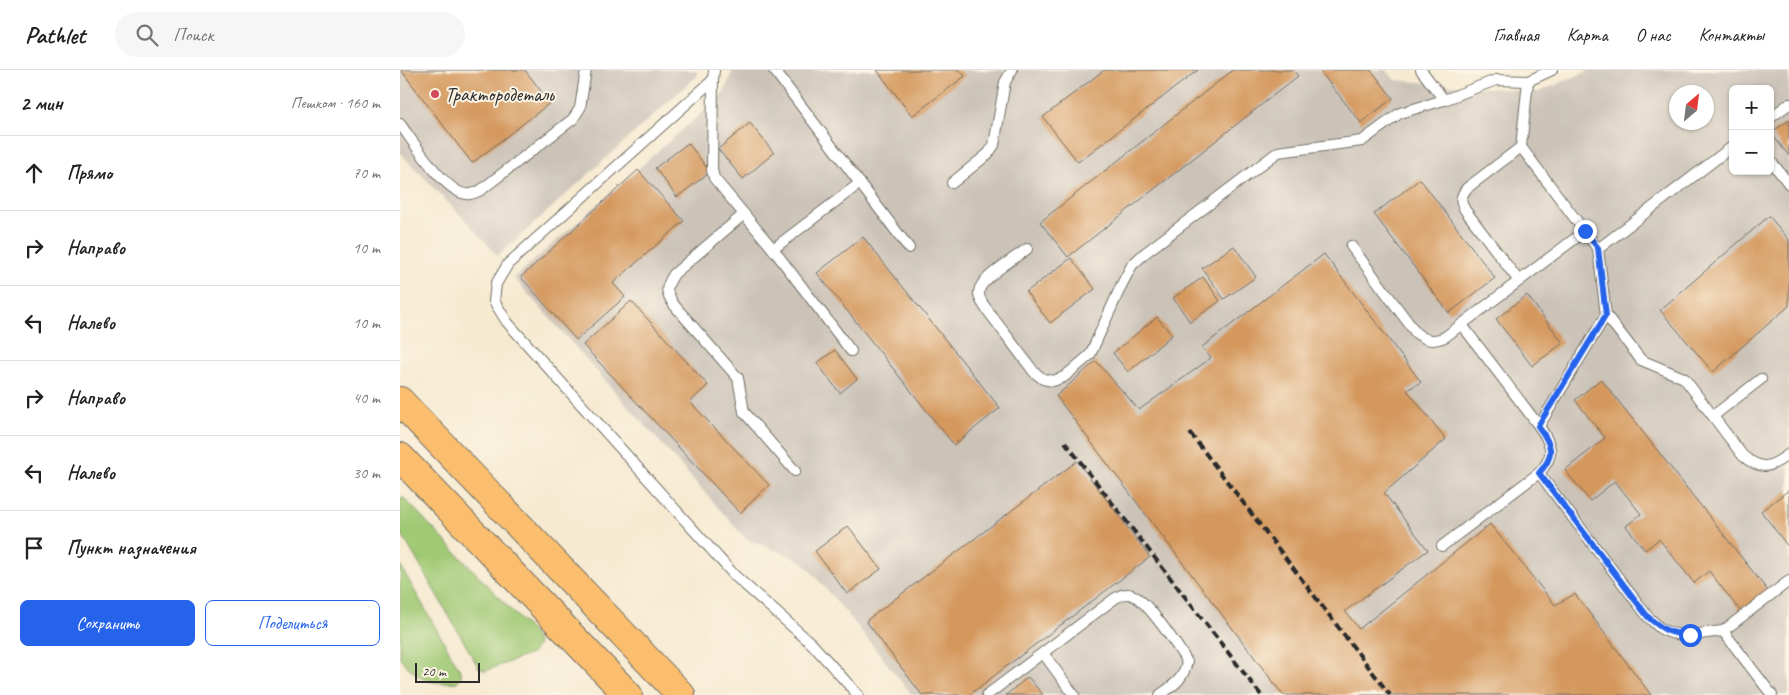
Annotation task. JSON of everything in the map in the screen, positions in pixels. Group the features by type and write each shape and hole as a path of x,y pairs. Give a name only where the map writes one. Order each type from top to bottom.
{"highway":[{"path":"400,401 681,695"},
{"path":"400,457 628,695"}],"lane":[{"path":"400,124 445,183 456,191 469,195 481,190 573,119 580,108 586,70"},
{"path":"774,70 909,248"},
{"path":"952,183 988,154 994,145 1005,82 1012,70"},
{"path":"1421,70 1444,100"},
{"path":"1027,249 988,278 980,288 979,297 1034,372 1043,379 1053,381 1064,377 1090,355 1132,265 1145,252 1278,152 1362,141 1400,112 1444,100 1496,80 1528,81 1552,70"},
{"path":"714,75 712,170 714,178 773,249 851,351"},
{"path":"714,75 508,264 496,284 494,301 507,322 735,576 812,644 858,695"},
{"path":"1528,81 1521,147 1598,248 1606,315 1640,360 1684,378 1743,456 1754,465 1766,467 1778,462 1789,454"},
{"path":"1774,115 1789,104"},
{"path":"1519,281 1465,210 1461,202 1462,195 1467,188 1521,147"},
{"path":"1598,248 1729,149"},
{"path":"1774,165 1789,184"},
{"path":"773,249 860,183"},
{"path":"744,214 674,274 668,284 667,294 674,305 738,378 744,412 795,471"},
{"path":"1351,246 1416,333 1425,340 1435,341 1446,337 1585,231"},
{"path":"1538,426 1606,315"},
{"path":"1442,546 1539,473 1548,464 1551,452 1547,437 1462,325"},
{"path":"1712,416 1761,379"},
{"path":"1539,473 1648,617 1660,628 1674,634 1690,635 1723,631 1789,581"},
{"path":"987,695 1122,594 1132,594 1144,603 1181,652 1186,662 1184,673 1177,682 1160,695"},
{"path":"1723,631 1772,695"},
{"path":"1042,653 1074,695"}],"shaded area":[{"path":"400,70 696,70 698,75 498,256 400,153"},
{"path":"733,70 1386,70 1395,80 1539,92 1590,70 1789,70 1789,695 912,695 802,561 746,539 514,278 723,94"}],"green space":[{"path":"400,497 405,499 533,633 538,644 533,653 485,671 479,668 400,531"},
{"path":"400,565 461,672 461,677 457,682 438,682 424,679 413,672 400,658"}],"building":[{"path":"401,70 525,70 550,103 472,163"},
{"path":"877,70 960,70 965,76 912,116"},
{"path":"1104,70 1198,70 1078,162 1043,117"},
{"path":"1233,70 1293,70 1298,76 1068,257 1040,222"},
{"path":"1319,70 1371,70 1393,98 1361,123"},
{"path":"1789,120 1789,156 1774,137 1774,131"},
{"path":"750,123 774,153 743,179 718,149"},
{"path":"688,143 710,172 677,197 655,168"},
{"path":"638,170 684,221 613,283 625,297 576,340 521,277"},
{"path":"1420,179 1495,278 1449,313 1374,214"},
{"path":"1769,216 1789,240 1789,306 1713,372 1660,310"},
{"path":"863,237 1000,408 954,445 817,273"},
{"path":"1234,246 1256,277 1224,299 1202,268"},
{"path":"1324,254 1421,382 1407,390 1446,439 1384,493 1428,550 1345,611 1359,629 1490,524 1555,605 1575,594 1651,695 1283,695 1056,396 1096,361 1139,410 1211,358 1202,347"},
{"path":"1071,258 1095,289 1050,323 1026,292"},
{"path":"1203,277 1220,301 1190,322 1173,298"},
{"path":"1527,295 1563,343 1532,366 1496,319"},
{"path":"631,301 708,385 690,402 769,485 740,513 583,345"},
{"path":"1157,317 1172,335 1128,372 1113,353"},
{"path":"835,350 857,379 840,393 817,363"},
{"path":"1601,379 1768,591 1741,612 1709,571 1694,583 1659,539 1645,550 1626,526 1641,514 1615,481 1590,501 1565,470 1605,438 1575,400"},
{"path":"1077,461 1150,557 969,695 922,695 866,621"},
{"path":"1789,490 1789,548 1761,511"},
{"path":"848,526 881,569 847,594 815,551"},
{"path":"1028,677 1043,695 1006,695"}],"railway":[{"path":"1190,433 1390,695"},
{"path":"1065,442 1261,695"}],"place":[{"name":"Трактородеталь","path":"435,94"}],"route":[{"path":"1585,231 1598,248 1606,315 1538,426 1547,437 1551,452 1548,464 1539,473 1648,617 1660,628 1674,634 1690,635"}]}
